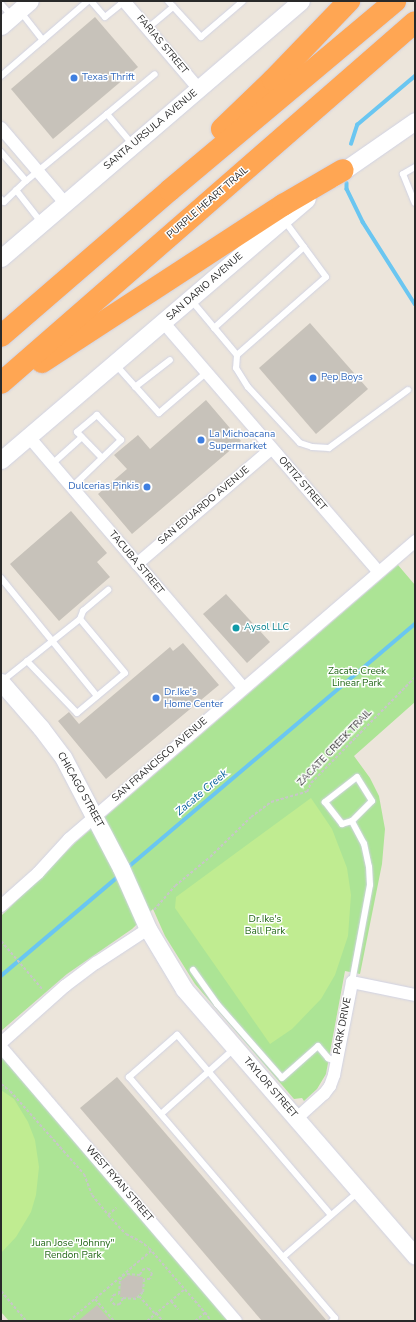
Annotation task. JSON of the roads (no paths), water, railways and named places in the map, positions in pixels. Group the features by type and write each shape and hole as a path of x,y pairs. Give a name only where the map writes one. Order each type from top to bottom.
{"highway":[{"path":"170,190 200,150 273,80 349,1"},
{"path":"1,336 170,190 395,1"},
{"name":"PURPLE HEART TRAIL","path":"1,383 415,22"},
{"path":"1,390 283,204 343,170"}],"main road":[{"name":"SANTA URSULA AVENUE","path":"1,258 301,1"},
{"name":"SAN DARIO AVENUE","path":"1,460 283,219 343,170 415,122"},
{"name":"CHICAGO STREET","path":"1,682 41,728 63,757 147,917"},
{"name":"TAYLOR STREET","path":"147,917 184,989 415,1256"}],"street":[{"name":"FARIAS STREET","path":"125,1 200,89"},
{"path":"1,128 65,203"},
{"name":"ORTIZ STREET","path":"163,322 271,449 379,572"},
{"name":"TACUBA STREET","path":"29,437 243,688"},
{"name":"SAN EDUARDO AVENUE","path":"137,564 271,449"},
{"name":"SAN FRANCISCO AVENUE","path":"1,906 38,873 69,839 95,816 415,542"},
{"path":"1,1043 65,986 96,963 147,917"},
{"path":"352,982 415,995"},
{"name":"PARK DRIVE","path":"297,1118 324,1094 330,1086 352,982"},
{"name":"WEST RYAN STREET","path":"1,1047 236,1321"}],"lane":[{"path":"1,76 88,1"},
{"path":"91,1 105,17 125,1"},
{"path":"168,1 201,37 243,1"},
{"path":"148,28 173,7"},
{"path":"13,11 43,40"},
{"path":"1,200 4,202 26,181 155,74"},
{"path":"107,114 133,146"},
{"path":"1,152 26,181"},
{"path":"415,167 403,174 415,203"},
{"path":"16,190 42,223"},
{"path":"283,219 326,277 237,355 236,368 248,387 300,443 312,447 329,448 408,390"},
{"path":"214,328 304,247"},
{"path":"190,299 237,355"},
{"path":"135,387 170,360"},
{"path":"115,364 159,413 206,373"},
{"path":"72,487 121,440 97,415 77,432 102,458"},
{"path":"52,464 82,437"},
{"path":"1,578 97,696"},
{"path":"1,682 80,620 83,611 108,590"},
{"path":"27,661 77,713 125,672 80,620"},
{"path":"357,777 372,801 352,821 342,824 325,802 357,777"},
{"path":"352,821 364,844 369,867 370,885 352,982"},
{"path":"193,970 217,1004 282,1078 318,1046 328,1058 336,1062"},
{"path":"331,1215 177,1035 129,1077 335,1318 332,1321"},
{"path":"161,1114 235,1048"},
{"path":"283,1257 360,1191"}],"waterway":[{"path":"351,144 357,125 415,76"},
{"path":"347,183 347,189 363,222 415,304"},
{"name":"Zacate Creek","path":"126,869 415,624"},
{"name":"Zacate Creek","path":"1,976 119,876"}],"place":[{"name":"Texas Thrift","path":"74,78"},
{"name":"Pep Boys","path":"313,378"},
{"name":"La Michoacana Supermarket","path":"201,440"},
{"name":"Dulcerias Pinkis","path":"147,487"},
{"name":"Aysol LLC","path":"236,628"},
{"name":"Dr.Ike's Home Center","path":"156,698"}],"park label":[{"name":"Zacate Creek Linear Park","path":"357,676"},
{"name":"Dr.Ike's Ball Park","path":"265,924"},
{"name":"Juan Jose \"Johnny\" Rendon Park","path":"73,1248"}]}
